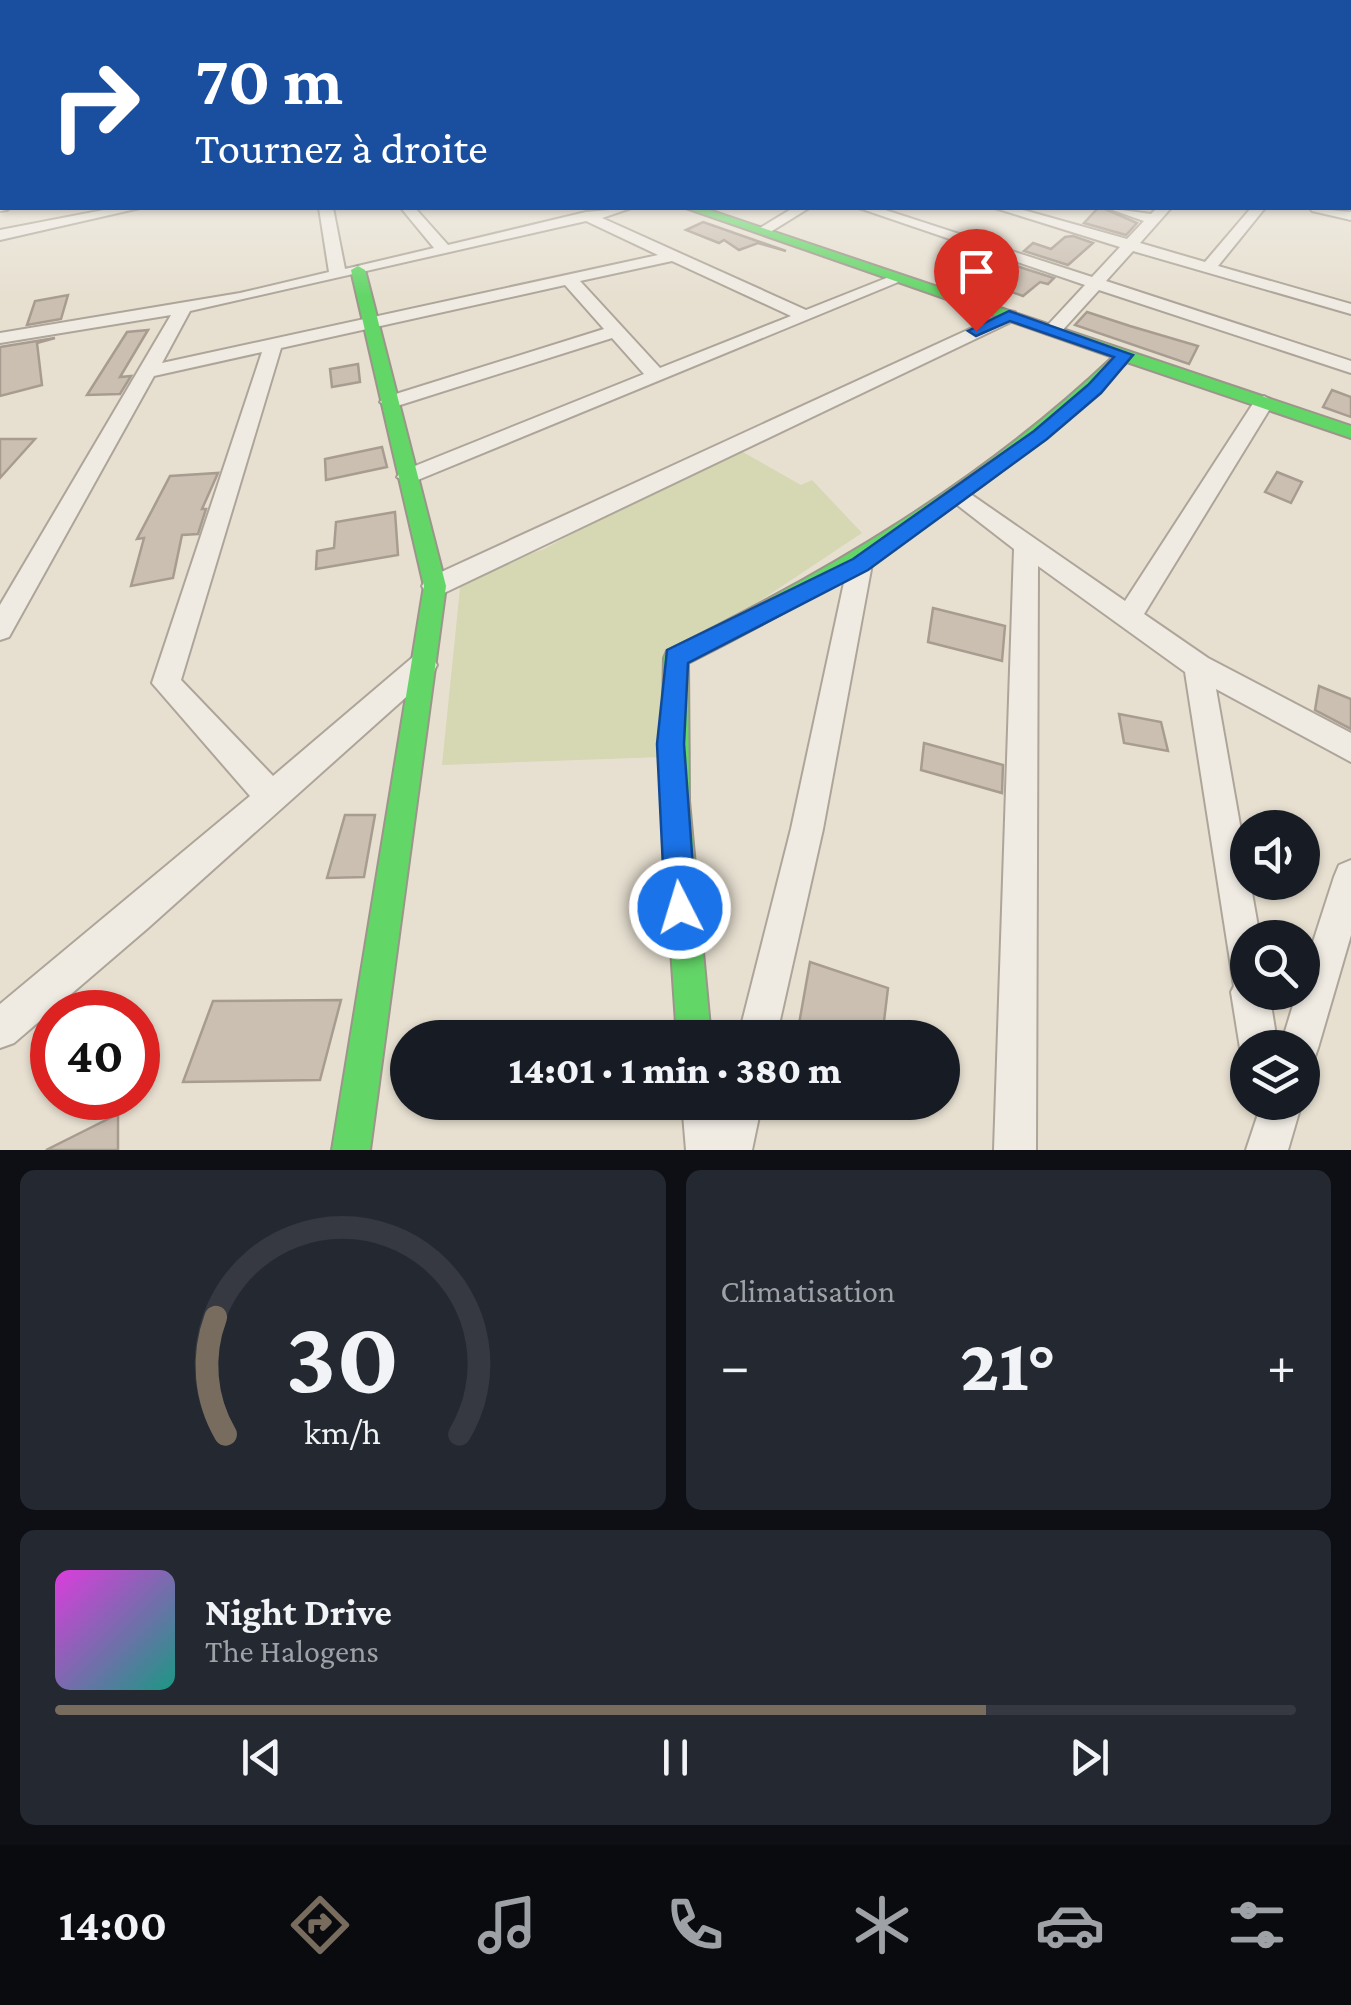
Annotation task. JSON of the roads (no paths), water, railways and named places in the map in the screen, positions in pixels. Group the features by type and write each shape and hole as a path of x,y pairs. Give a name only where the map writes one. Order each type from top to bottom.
{"street":[{"path":"0,235 124,210"},
{"path":"327,210 371,324 435,586 350,1150"},
{"path":"413,210 444,250"},
{"path":"0,338 184,308 554,224 593,220 619,210"},
{"path":"698,210 1351,432"},
{"path":"762,232 799,210"},
{"path":"872,210 1351,367"},
{"path":"1009,210 1351,309"},
{"path":"1132,210 1159,213"},
{"path":"1208,268 1256,210"},
{"path":"1326,210 1351,216"},
{"path":"1053,330 1159,213"},
{"path":"593,220 806,316"},
{"path":"146,372 674,256"},
{"path":"408,478 900,278"},
{"path":"569,280 657,377"},
{"path":"0,629 184,308"},
{"path":"435,586 1009,316"},
{"path":"390,402 616,331"},
{"path":"272,797 166,683 274,345"},
{"path":"692,1020 672,782 676,658 860,564 958,497 1054,423 1094,389 1124,355"},
{"path":"1128,616 1264,402"},
{"path":"958,497 1198,666 1351,748"},
{"path":"1015,1150 1026,545"},
{"path":"762,1020 807,829 860,564"},
{"path":"0,1028 423,665"},
{"path":"1198,666 1239,920"},
{"path":"1304,1030 1351,877"},
{"path":"704,1120 707,1150"},
{"path":"731,1150 738,1120"}]}
